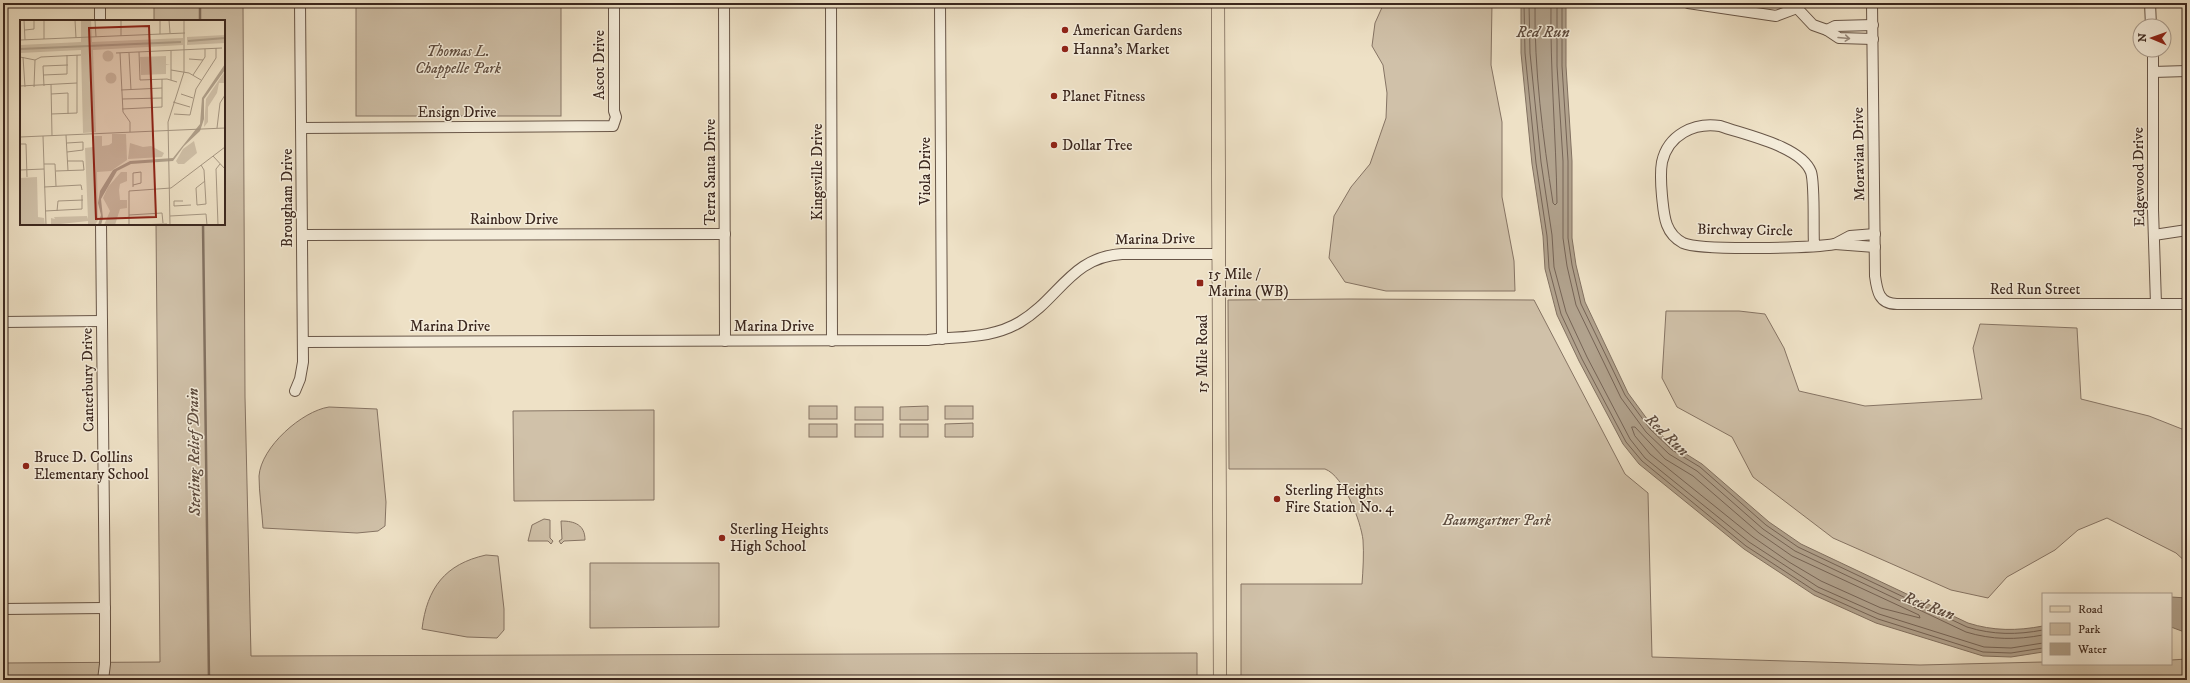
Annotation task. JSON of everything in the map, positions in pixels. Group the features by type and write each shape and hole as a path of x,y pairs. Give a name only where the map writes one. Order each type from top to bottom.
{"main road":[{"name":"15 Mile Road","path":"1218,3 1220,680"}],"street":[{"path":"100,3 100,20"},
{"name":"Brougham Drive","path":"295,391 302,371 303,342 300,3"},
{"name":"Ascot Drive","path":"613,126 616,117 614,111 614,3"},
{"name":"Terra Santa Drive","path":"724,3 725,341"},
{"name":"Kingsville Drive","path":"831,3 832,341"},
{"name":"Viola Drive","path":"940,3 942,338"},
{"path":"1688,3 1776,16 1799,6 1813,25 1827,30 1839,38 1873,39"},
{"name":"Moravian Drive","path":"1872,3 1876,285 1877,293 1884,301"},
{"path":"2150,3 2151,18"},
{"path":"1827,30 1835,26 1873,26"},
{"name":"Edgewood Drive","path":"2153,58 2156,304"},
{"path":"2153,72 2187,71"},
{"name":"Birchway Circle","path":"1814,245 1812,177 1807,165 1797,155 1712,125 1699,126 1685,130 1675,139 1666,151 1661,170 1664,219 1671,233 1684,243 1707,247 1814,245 1835,244 1875,247"},
{"name":"Ensign Drive","path":"301,128 613,126"},
{"name":"Canterbury Drive","path":"101,225 105,608 105,664 103,680"},
{"path":"2154,235 2187,230"},
{"name":"Rainbow Drive","path":"302,235 725,234"},
{"name":"Birchway Circle","path":"1835,244 1850,236 1875,234"},
{"name":"Marina Drive","path":"303,342 832,341 985,336 1016,324 1038,308 1076,270 1090,261 1107,255 1218,254"},
{"name":"Red Run Street","path":"1884,301 1897,304 2187,304"},
{"path":"3,322 102,321"},
{"path":"3,609 105,608"}],"green space":[{"path":"154,3 243,3 245,397 251,656 1197,653 1197,680 3,680 3,663 160,662 156,225 225,225 225,20 154,20"},
{"name":"Thomas L. Chappelle Park","path":"356,3 561,3 561,116 356,116"},
{"path":"1384,3 1492,3 1491,65 1502,122 1502,197 1514,261 1515,291 1386,291 1345,282 1329,258 1334,216 1351,187 1370,164 1386,118 1387,93 1383,65 1372,46 1375,23"},
{"name":"Baumgartner Park","path":"1228,300 1534,300 1625,474 1648,493 1652,657 1920,665 2042,662 2042,665 2172,665 2172,660 2187,659 2187,680 1241,680 1241,584 1362,584 1363,540 1359,522 1345,490 1332,473 1325,469 1229,469"},
{"path":"1666,311 1739,311 1765,314 1784,348 1799,391 1865,406 1982,399 1973,348 1980,324 2077,328 2081,399 2149,416 2187,431 2187,563 2176,553 2107,518 2078,530 2055,550 2007,577 1988,598 1951,590 1833,538 1753,477 1732,437 1677,407 1662,378"},
{"path":"809,406 837,406 837,419 809,419"},
{"path":"928,406 928,420 900,420 900,407"},
{"path":"945,406 973,406 973,419 945,419"},
{"path":"329,407 377,409 386,502 385,526 378,531 357,533 263,528 259,476 261,465 267,454 275,442 296,423 307,415"},
{"path":"855,407 883,407 883,420 855,420"},
{"path":"654,410 654,500 514,501 513,411"},
{"path":"973,423 973,437 945,437 945,424"},
{"path":"809,424 837,424 837,437 809,437"},
{"path":"855,424 883,424 883,437 855,437"},
{"path":"900,424 928,424 928,437 900,437"},
{"path":"544,519 550,520 550,538 553,541 551,544 548,541 528,541 532,525"},
{"path":"561,521 575,523 581,527 585,535 585,540 564,541 561,544 559,541 562,539"},
{"path":"486,555 498,556 504,609 504,630 497,638 467,637 422,629 428,601 440,580 459,565"},
{"path":"590,563 719,563 719,627 590,628"}],"water":[{"name":"Red Run","path":"1521,3 1566,3 1566,66 1572,161 1572,238 1576,265 1585,302 1628,393 1653,427 1675,447 1702,464 1769,522 1801,544 1968,623 1996,629 2024,629 2042,626 2042,652 2011,657 1983,656 1876,623 1814,595 1744,549 1639,464 1623,444 1579,361 1557,315 1545,269 1543,236 1532,164 1521,53"},
{"path":"2172,597 2187,598 2187,633 2172,627"}],"waterway":[{"name":"Sterling Relief Drain","path":"200,3 200,20"},
{"name":"Sterling Relief Drain","path":"203,225 209,680"}],"place":[{"name":"American Gardens","path":"1065,30"},
{"name":"Hanna’s Market","path":"1065,49"},
{"name":"Planet Fitness","path":"1054,96"},
{"name":"Dollar Tree","path":"1054,145"},
{"name":"15 Mile / Marina (WB)","path":"1200,283"},
{"name":"Bruce D. Collins Elementary School","path":"26,466"},
{"name":"Sterling Heights Fire Station No. 4","path":"1277,499"},
{"name":"Sterling Heights High School","path":"722,538"}]}
